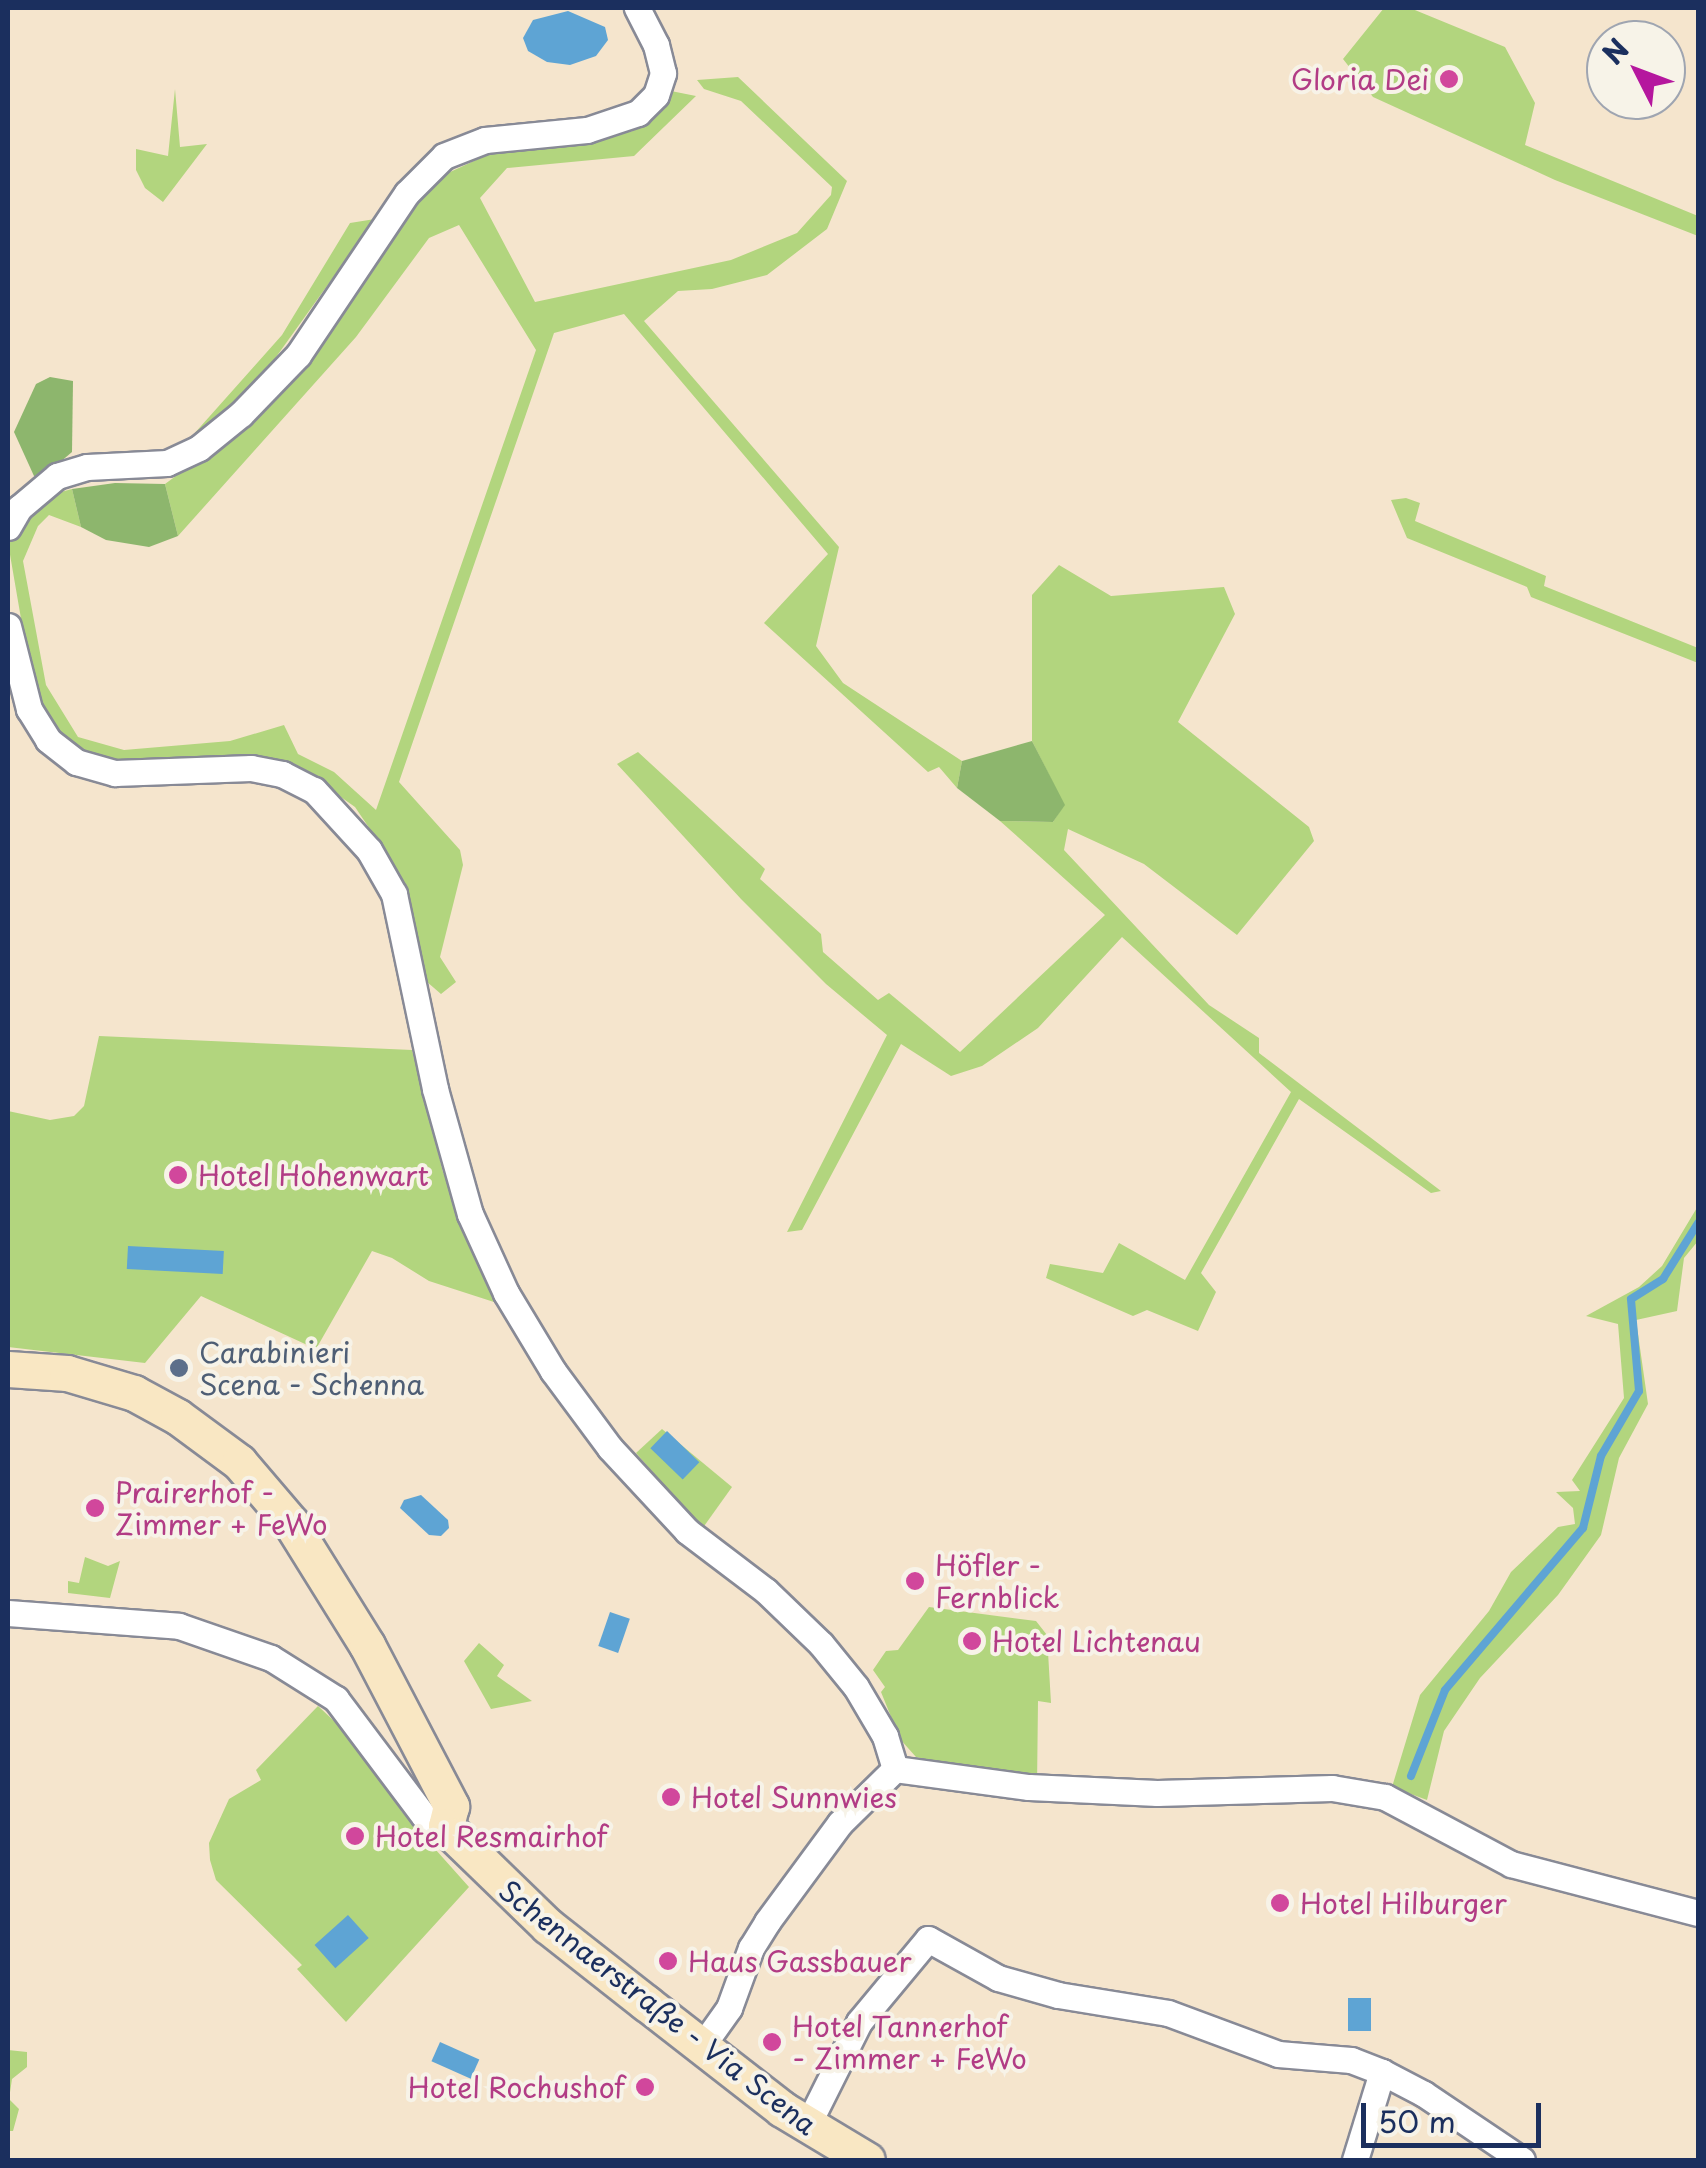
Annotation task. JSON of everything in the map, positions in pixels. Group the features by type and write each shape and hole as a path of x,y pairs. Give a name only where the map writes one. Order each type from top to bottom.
{"street":[{"path":"8,527 19,508 57,476 87,467 168,462 200,448 241,414 298,355 406,193 444,156 486,140 587,130 638,113 656,95 664,73 656,45 637,8"},
{"path":"8,626 30,709 48,740 76,762 116,773 251,768 282,774 314,790 369,850 394,894 435,1090 470,1214 506,1293 553,1371 610,1448 687,1531 766,1591 821,1644 856,1686 885,1736 895,1769"},
{"path":"8,1369 67,1373 134,1393 178,1417 239,1462 291,1523 367,1645 450,1806 446,1826"},
{"name":"Schennaerstraße - Via Scena","path":"8,1614 178,1626 271,1658 336,1699 424,1816 438,1827 446,1826 492,1876 548,1926 807,2126 866,2160"},
{"path":"895,1769 1028,1787 1102,1792 1332,1788 1386,1797 1512,1864 1698,1913"},
{"path":"702,2046 728,2008 751,1948 767,1922 840,1823 895,1769"},
{"path":"807,2126 859,2022 928,1939 1013,1982 1058,1995 1168,2012 1278,2054 1351,2060 1441,2104 1522,2160"},
{"path":"1354,2160 1382,2072"}],"green space":[{"path":"1384,8 1410,8 1505,47 1535,103 1525,145 1698,216 1698,236 1555,180 1373,97 1343,59"},
{"path":"738,77 847,181 827,229 767,275 712,289 678,291 644,321 839,547 816,646 843,683 962,761 957,788 939,767 928,772 764,623 828,554 624,314 554,333 399,782 460,850 463,865 440,957 456,982 441,994 412,969 422,965 407,891 382,847 355,807 311,776 95,760 50,729 35,700 8,543 15,524 46,496 72,489 81,527 49,515 38,526 23,561 46,685 78,737 124,750 230,741 284,725 298,754 334,772 376,810 536,350 459,225 429,238 356,337 178,536 165,484 229,437 408,206 435,179 489,154 633,131 658,115 671,91 696,96 634,156 507,168 480,198 535,302 731,260 797,233 831,195 832,187 741,101 704,89 697,80"},
{"path":"175,89 180,147 207,144 163,202 145,188 136,170 136,149 168,156"},
{"path":"375,219 248,396 208,429 193,435 282,335 350,223"},
{"path":"50,377 73,381 72,452 45,475 34,476 14,432 36,384"},
{"path":"115,483 165,484 178,536 149,547 106,540 81,527 72,489"},
{"path":"1406,498 1420,503 1415,521 1546,576 1544,586 1698,648 1698,663 1531,597 1527,587 1407,538 1391,500"},
{"path":"1059,565 1111,596 1224,587 1235,614 1178,722 1309,827 1314,841 1237,935 1144,864 1068,829 1064,850 1209,1005 1259,1038 1259,1053 1441,1191 1431,1193 1299,1099 1201,1273 1216,1292 1198,1331 1147,1310 1133,1316 1046,1278 1050,1264 1103,1273 1119,1243 1185,1280 1291,1092 1122,937 1038,1028 982,1066 951,1076 901,1044 802,1230 787,1232 887,1035 826,984 741,899 617,764 638,752 765,869 760,879 821,934 823,952 878,1000 889,993 960,1052 1105,915 1000,821 1053,822 1064,805 1032,741 1032,595"},
{"path":"1032,741 1065,805 1053,822 1000,821 957,788 962,761"},
{"path":"99,1036 412,1050 443,1172 497,1303 429,1281 392,1258 372,1251 316,1349 201,1296 145,1363 8,1347 8,1111 50,1120 74,1116 84,1106"},
{"path":"1698,1206 1698,1241 1684,1258 1677,1311 1636,1320 1648,1404 1619,1458 1601,1535 1558,1595 1480,1678 1444,1731 1427,1800 1392,1787 1420,1695 1489,1611 1511,1572 1558,1527 1575,1524 1573,1508 1556,1492 1580,1491 1572,1480 1624,1398 1618,1324 1586,1316 1639,1287 1662,1266"},
{"path":"662,1429 732,1487 702,1529 636,1453"},
{"path":"85,1557 108,1566 120,1561 110,1598 68,1593 68,1581 79,1583"},
{"path":"929,1607 1036,1621 1047,1635 1051,1703 1038,1701 1037,1788 916,1757 900,1739 881,1692 885,1687 873,1670 886,1651 898,1650"},
{"path":"479,1643 504,1665 497,1676 532,1701 491,1709 464,1661"},
{"path":"318,1706 364,1749 402,1812 469,1887 346,2022 297,1969 302,1965 216,1880 210,1860 209,1843 229,1799 261,1780 256,1770"},
{"path":"8,2050 27,2052 27,2067 12,2079 9,2099 19,2109 13,2131 8,2131"}],"water":[{"path":"568,11 605,27 608,40 596,56 570,65 547,62 528,51 523,38 533,20"},
{"path":"128,1246 224,1251 223,1274 127,1269"},
{"path":"667,1431 699,1462 683,1480 650,1448"},
{"path":"421,1495 448,1520 449,1528 441,1536 429,1535 400,1508 404,1500"},
{"path":"610,1612 630,1619 618,1653 598,1646"},
{"path":"348,1915 369,1938 335,1968 315,1945"},
{"path":"1348,1998 1371,1998 1371,2031 1348,2031"},
{"path":"440,2042 479,2059 471,2079 431,2061"}],"waterway":[{"path":"1411,1776 1445,1690 1583,1528 1601,1456 1639,1391 1631,1299 1663,1279 1698,1223"}],"place":[{"name":"Gloria Dei","path":"1449,79"},
{"name":"Hotel Hohenwart","path":"178,1175"},
{"name":"Carabinieri Scena - Schenna","path":"179,1368"},
{"name":"Prairerhof - Zimmer + FeWo","path":"95,1508"},
{"name":"Höfler - Fernblick","path":"915,1581"},
{"name":"Hotel Lichtenau","path":"972,1641"},
{"name":"Hotel Sunnwies","path":"671,1797"},
{"name":"Hotel Resmairhof","path":"355,1836"},
{"name":"Hotel Hilburger","path":"1280,1903"},
{"name":"Haus Gassbauer","path":"668,1961"},
{"name":"Hotel Tannerhof - Zimmer + FeWo","path":"772,2042"},
{"name":"Hotel Rochushof","path":"645,2087"}]}
